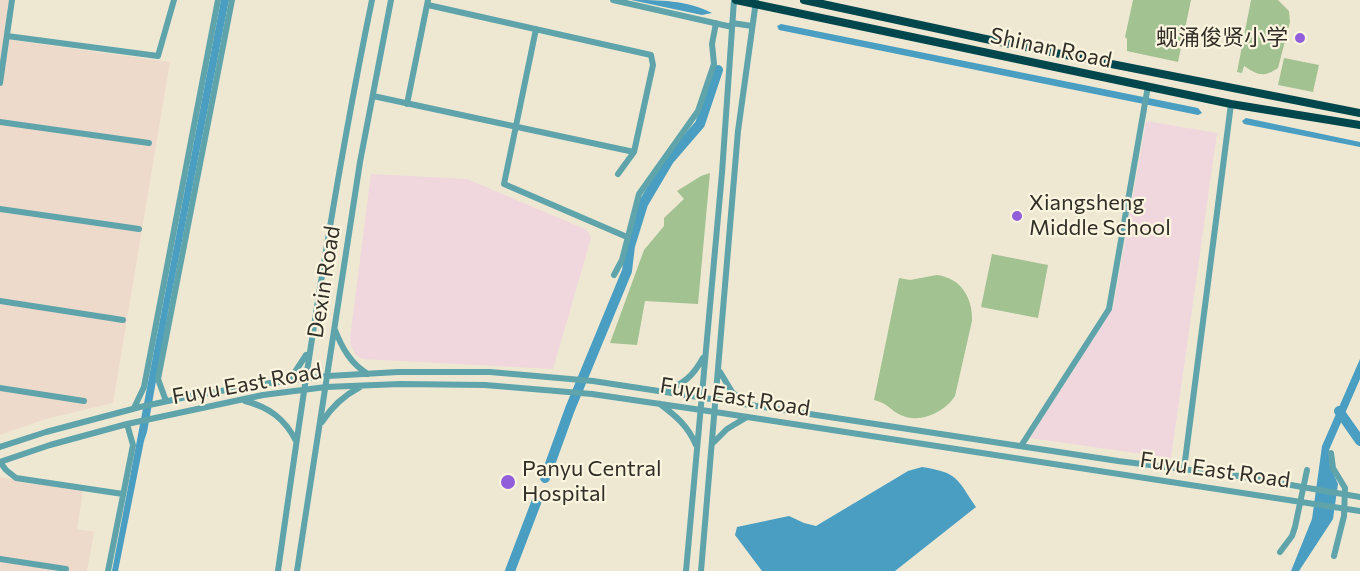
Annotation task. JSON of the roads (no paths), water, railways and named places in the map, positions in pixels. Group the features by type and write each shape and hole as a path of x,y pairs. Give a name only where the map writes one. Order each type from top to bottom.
{"highway":[{"name":"Shinan Road","path":"735,0 777,4 1147,90 1360,125"},
{"name":"Shinan Road","path":"804,0 995,41 1360,113"}],"street":[{"path":"0,83 12,0"},
{"path":"7,36 158,56 174,0"},
{"path":"137,408 144,387 218,0"},
{"path":"166,401 158,379 232,0"},
{"name":"Dexin Road","path":"278,571 310,344 341,159 372,0"},
{"name":"Dexin Road","path":"297,571 360,162 392,0"},
{"path":"612,0 716,23 752,26"},
{"path":"686,571 722,174 735,0"},
{"path":"407,104 428,2 651,56 653,65 634,152 618,174"},
{"path":"701,571 738,131 756,2"},
{"path":"614,275 622,260 639,194 698,111 714,64 712,44 716,23"},
{"path":"536,29 504,184 627,237"},
{"path":"1021,446 1109,309 1147,90"},
{"path":"372,96 634,152"},
{"path":"1184,469 1231,104"},
{"path":"0,122 149,143"},
{"path":"0,209 139,230"},
{"path":"0,301 123,320"},
{"path":"335,328 348,357 368,374"},
{"path":"276,382 295,372 304,360 310,344"},
{"path":"663,391 676,387 694,374 705,355"},
{"path":"719,366 732,392 746,404"},
{"name":"Fuyu East Road","path":"0,447 46,432 156,403 276,382 328,376 455,371 593,381 1360,497"},
{"path":"320,426 339,400 364,385"},
{"name":"Fuyu East Road","path":"0,462 50,445 127,424 303,390 364,385 474,385 592,394 1360,510"},
{"path":"0,388 84,401"},
{"path":"651,403 653,390"},
{"path":"242,400 259,404 277,414 291,430 296,441"},
{"path":"660,404 679,418 690,432 697,448"},
{"path":"712,444 727,429 748,417"},
{"path":"108,571 133,445 127,424"},
{"path":"1331,453 1333,468 1345,488 1342,494 1341,531 1334,556"},
{"path":"0,462 16,478 123,494"},
{"path":"1280,552 1292,536 1302,501 1307,470"},
{"path":"1261,494 1263,481"},
{"path":"0,559 66,568"}],"water":[{"path":"221,0 229,0 147,432 118,571 112,571"},
{"path":"631,0 683,3 712,13 702,15"},
{"path":"781,24 1198,108 1202,113 1198,115 779,30 777,26"},
{"path":"1246,118 1360,142 1360,147 1244,124 1242,121"},
{"path":"1360,359 1360,379 1329,450 1330,466 1338,484 1333,519 1299,571 1291,571 1312,519 1322,446"},
{"path":"922,467 943,472 955,478 976,507 895,571 762,571 735,535 737,527 789,516 816,526 908,471"}],"waterway":[{"path":"545,478 570,409 627,271 630,246 643,204 669,160 700,124 718,70"},
{"path":"1339,411 1360,441"},
{"path":"510,571 539,495"}],"place":[{"name":"蚬涌俊贤小学","path":"1300,38"},
{"name":"Xiangsheng Middle School","path":"1017,216"},
{"name":"Panyu Central Hospital","path":"508,482"}]}
